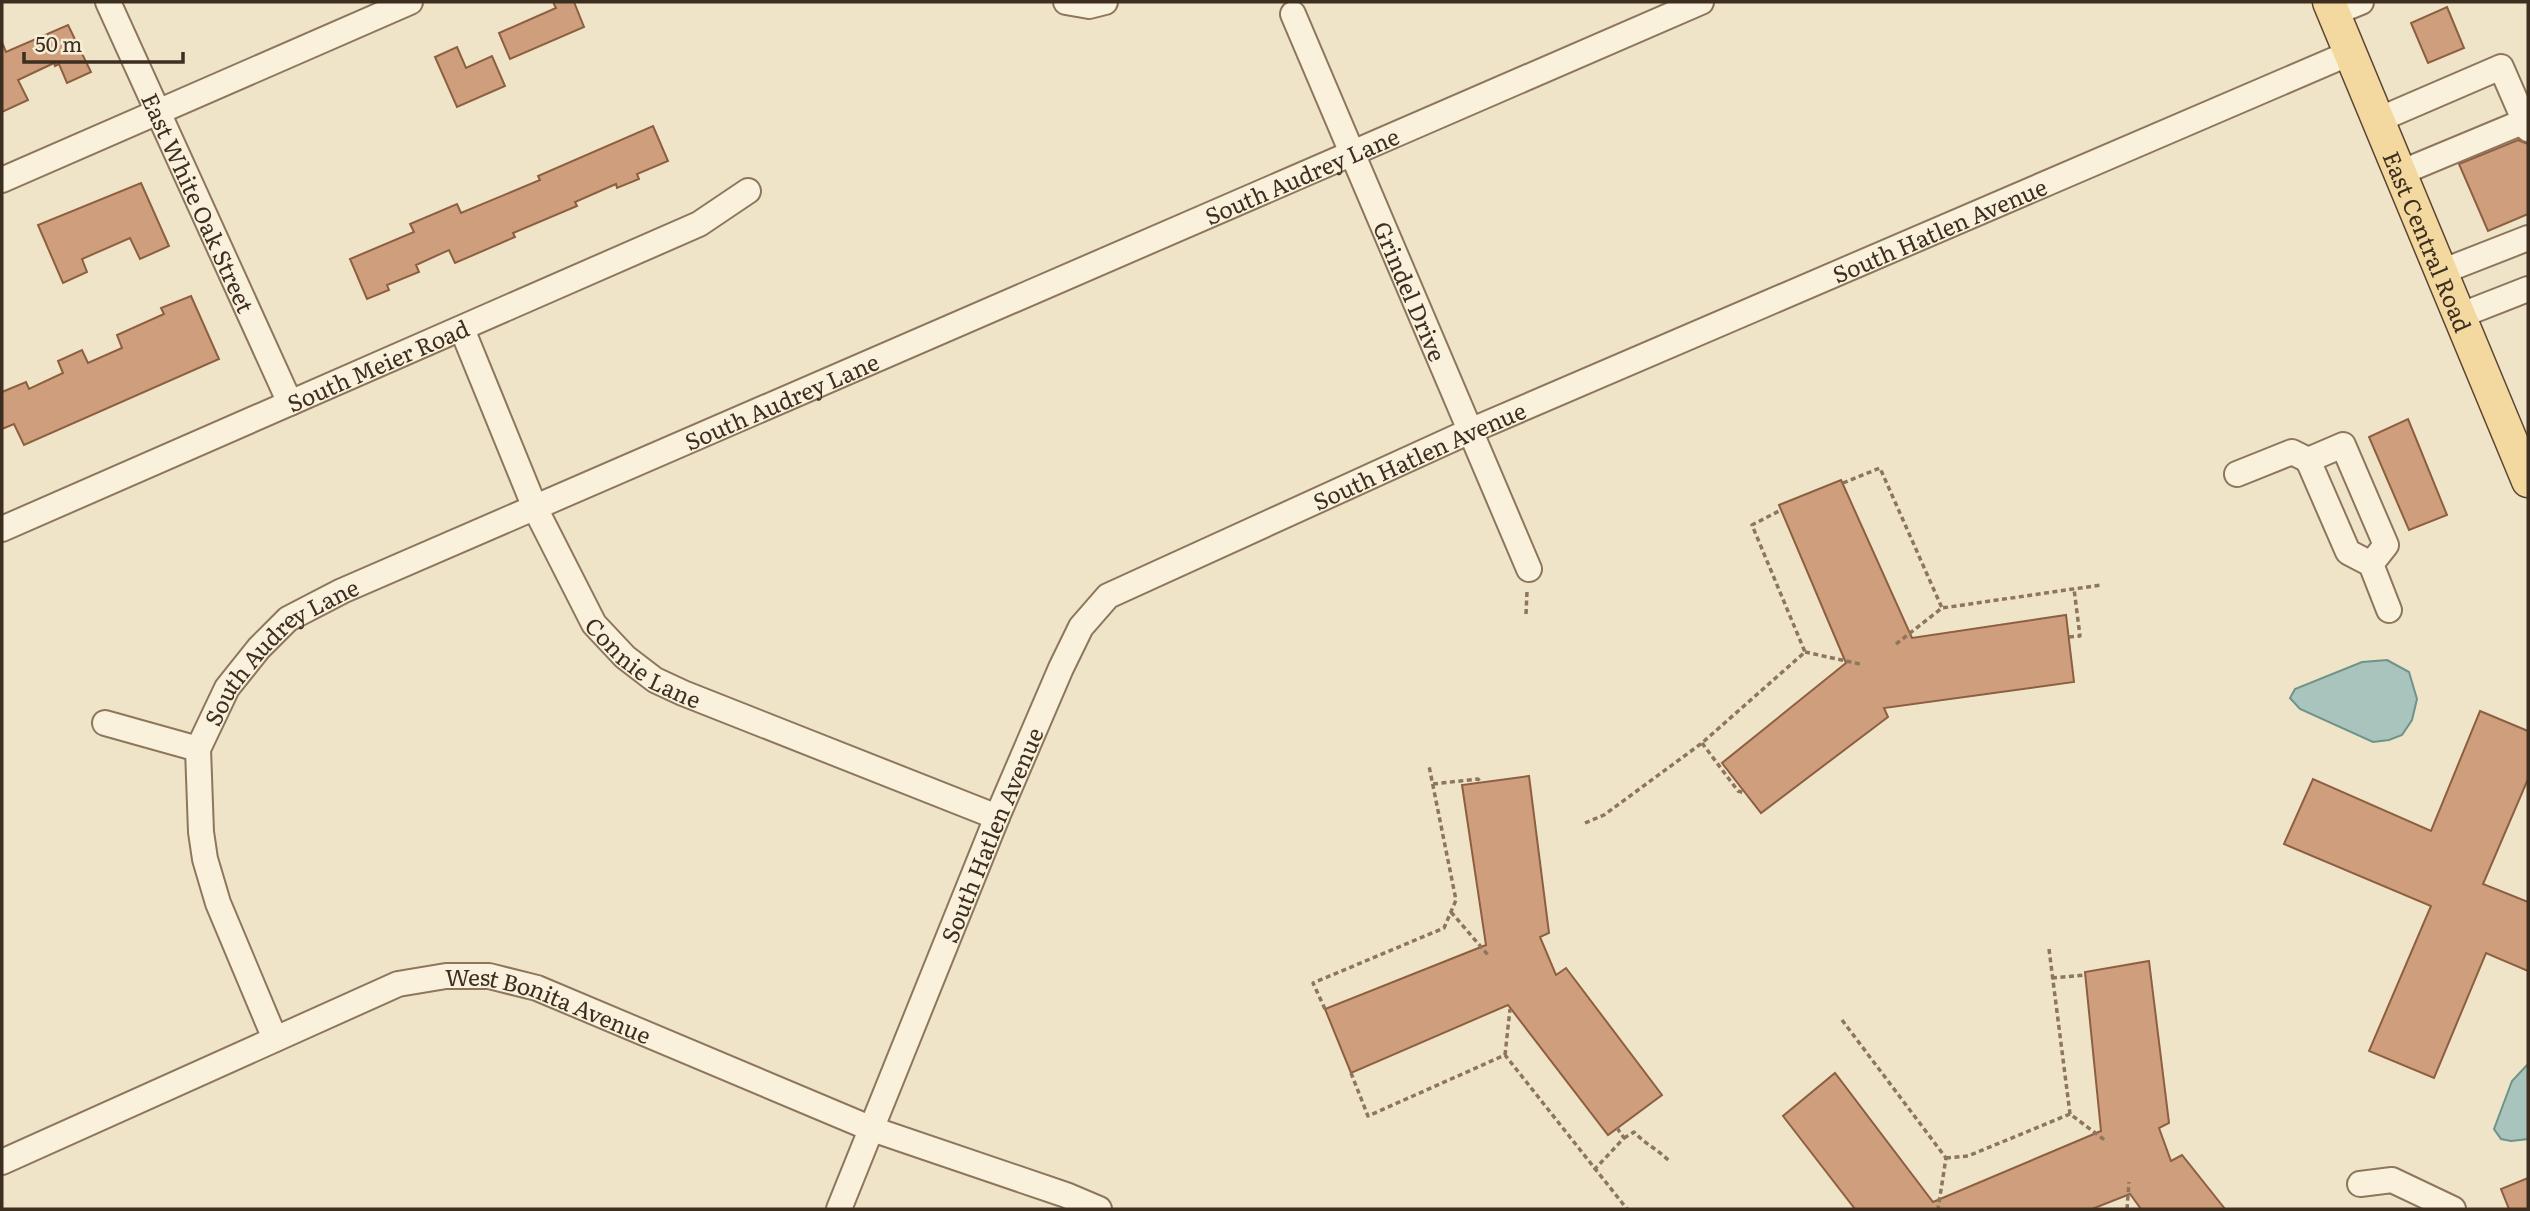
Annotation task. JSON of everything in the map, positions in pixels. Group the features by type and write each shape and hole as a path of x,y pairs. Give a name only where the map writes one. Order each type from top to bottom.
{"main road":[{"name":"East Central Road","path":"2341,6 2350,53 2528,481"}],"street":[{"name":"East White Oak Street","path":"108,2 290,403"},
{"path":"2,180 410,2"},
{"path":"1066,2 1089,6 1105,2"},
{"name":"South Audrey Lane","path":"275,1039 218,903 205,859 201,832 198,749 227,688 259,648 288,619 342,591 1701,2"},
{"name":"Grindel Drive","path":"1293,14 1529,569"},
{"name":"South Hatlen Avenue","path":"839,1209 997,817 1081,627 1108,596 1470,431 2350,53"},
{"path":"2378,120 2501,67 2526,125 2400,173"},
{"name":"South Meier Road","path":"2,529 699,224 748,191"},
{"path":"2441,272 2528,238"},
{"path":"2459,316 2528,289"},
{"name":"Connie Lane","path":"461,329 535,508 594,624 625,657 655,680 695,698 997,817"},
{"path":"2308,460 2343,445 2386,545 2371,564"},
{"path":"2237,474 2292,452 2308,460 2348,552 2371,564 2389,610"},
{"path":"105,723 198,749"},
{"name":"West Bonita Avenue","path":"2,1162 398,984 446,976 489,976 537,988 872,1129 1066,1195 1099,1209"},
{"path":"2360,1184 2392,1180 2453,1209"}],"path":[{"path":"1843,483 1880,468 1942,608"},
{"path":"1781,510 1752,525 1805,652"},
{"path":"1896,644 1942,608 2101,585"},
{"path":"2068,637 2080,636 2074,589"},
{"path":"1805,652 1860,664"},
{"path":"1585,823 1604,815 1702,744 1805,652"},
{"path":"1702,744 1738,792 1745,793"},
{"path":"1325,1009 1313,983 1444,928 1451,912 1456,900 1429,766"},
{"path":"1433,784 1478,779 1480,783"},
{"path":"1451,912 1488,955"},
{"path":"2049,949 2070,1114 2106,1141"},
{"path":"2052,978 2085,975"},
{"path":"1510,1009 1506,1055 1627,1209"},
{"path":"1842,1020 1946,1158 1938,1209"},
{"path":"1351,1073 1368,1116 1506,1055"},
{"path":"1946,1158 1968,1156 2070,1114"},
{"path":"1617,1128 1624,1138"},
{"path":"1594,1170 1624,1138 1634,1132 1670,1162"},
{"path":"2127,1209 2129,1182"}],"water":[{"path":"2387,660 2409,672 2417,699 2412,720 2402,735 2373,742 2300,709 2290,698 2295,689 2362,662"},
{"path":"2528,1064 2528,1139 2501,1139 2494,1129 2512,1081"}],"building":[{"path":"553,2 574,2 584,27 510,59 499,33 556,8"},
{"path":"2447,7 2464,48 2428,63 2411,23"},
{"path":"68,25 91,72 67,83 59,64 55,66 54,63 18,80 28,100 2,112 2,42 6,52"},
{"path":"457,47 466,68 492,56 505,86 457,107 435,57"},
{"path":"653,126 668,161 637,174 639,179 617,188 616,184 575,202 577,206 513,233 515,237 455,263 449,250 416,265 419,272 387,285 389,290 367,299 350,259 414,232 410,224 457,204 461,213 540,180 538,176"},
{"path":"2518,140 2528,144 2528,214 2488,231 2459,164"},
{"path":"141,183 169,246 140,259 130,238 82,259 87,272 63,283 38,225"},
{"path":"191,296 219,359 24,445 14,424 2,429 2,392 26,382 29,389 63,373 58,361 82,350 88,363 122,348 117,335 164,314 161,308"},
{"path":"2408,419 2447,515 2409,530 2369,437"},
{"path":"1841,480 1912,638 2066,615 2074,682 1884,708 1888,717 1761,813 1722,763 1846,663 1779,505"},
{"path":"2480,711 2528,731 2528,779 2483,884 2528,902 2528,971 2486,953 2434,1078 2369,1051 2431,906 2284,844 2313,779 2431,831"},
{"path":"1529,776 1549,933 1540,937 1556,975 1566,968 1662,1095 1608,1135 1508,1005 1351,1073 1325,1009 1486,945 1462,785"},
{"path":"2149,961 2169,1123 2159,1128 2171,1161 2182,1155 2225,1209 2141,1209 2130,1194 2092,1209 1855,1209 1783,1116 1835,1073 1933,1202 2101,1131 2085,972"},
{"path":"2528,1178 2528,1209 2509,1209 2501,1189"}]}
